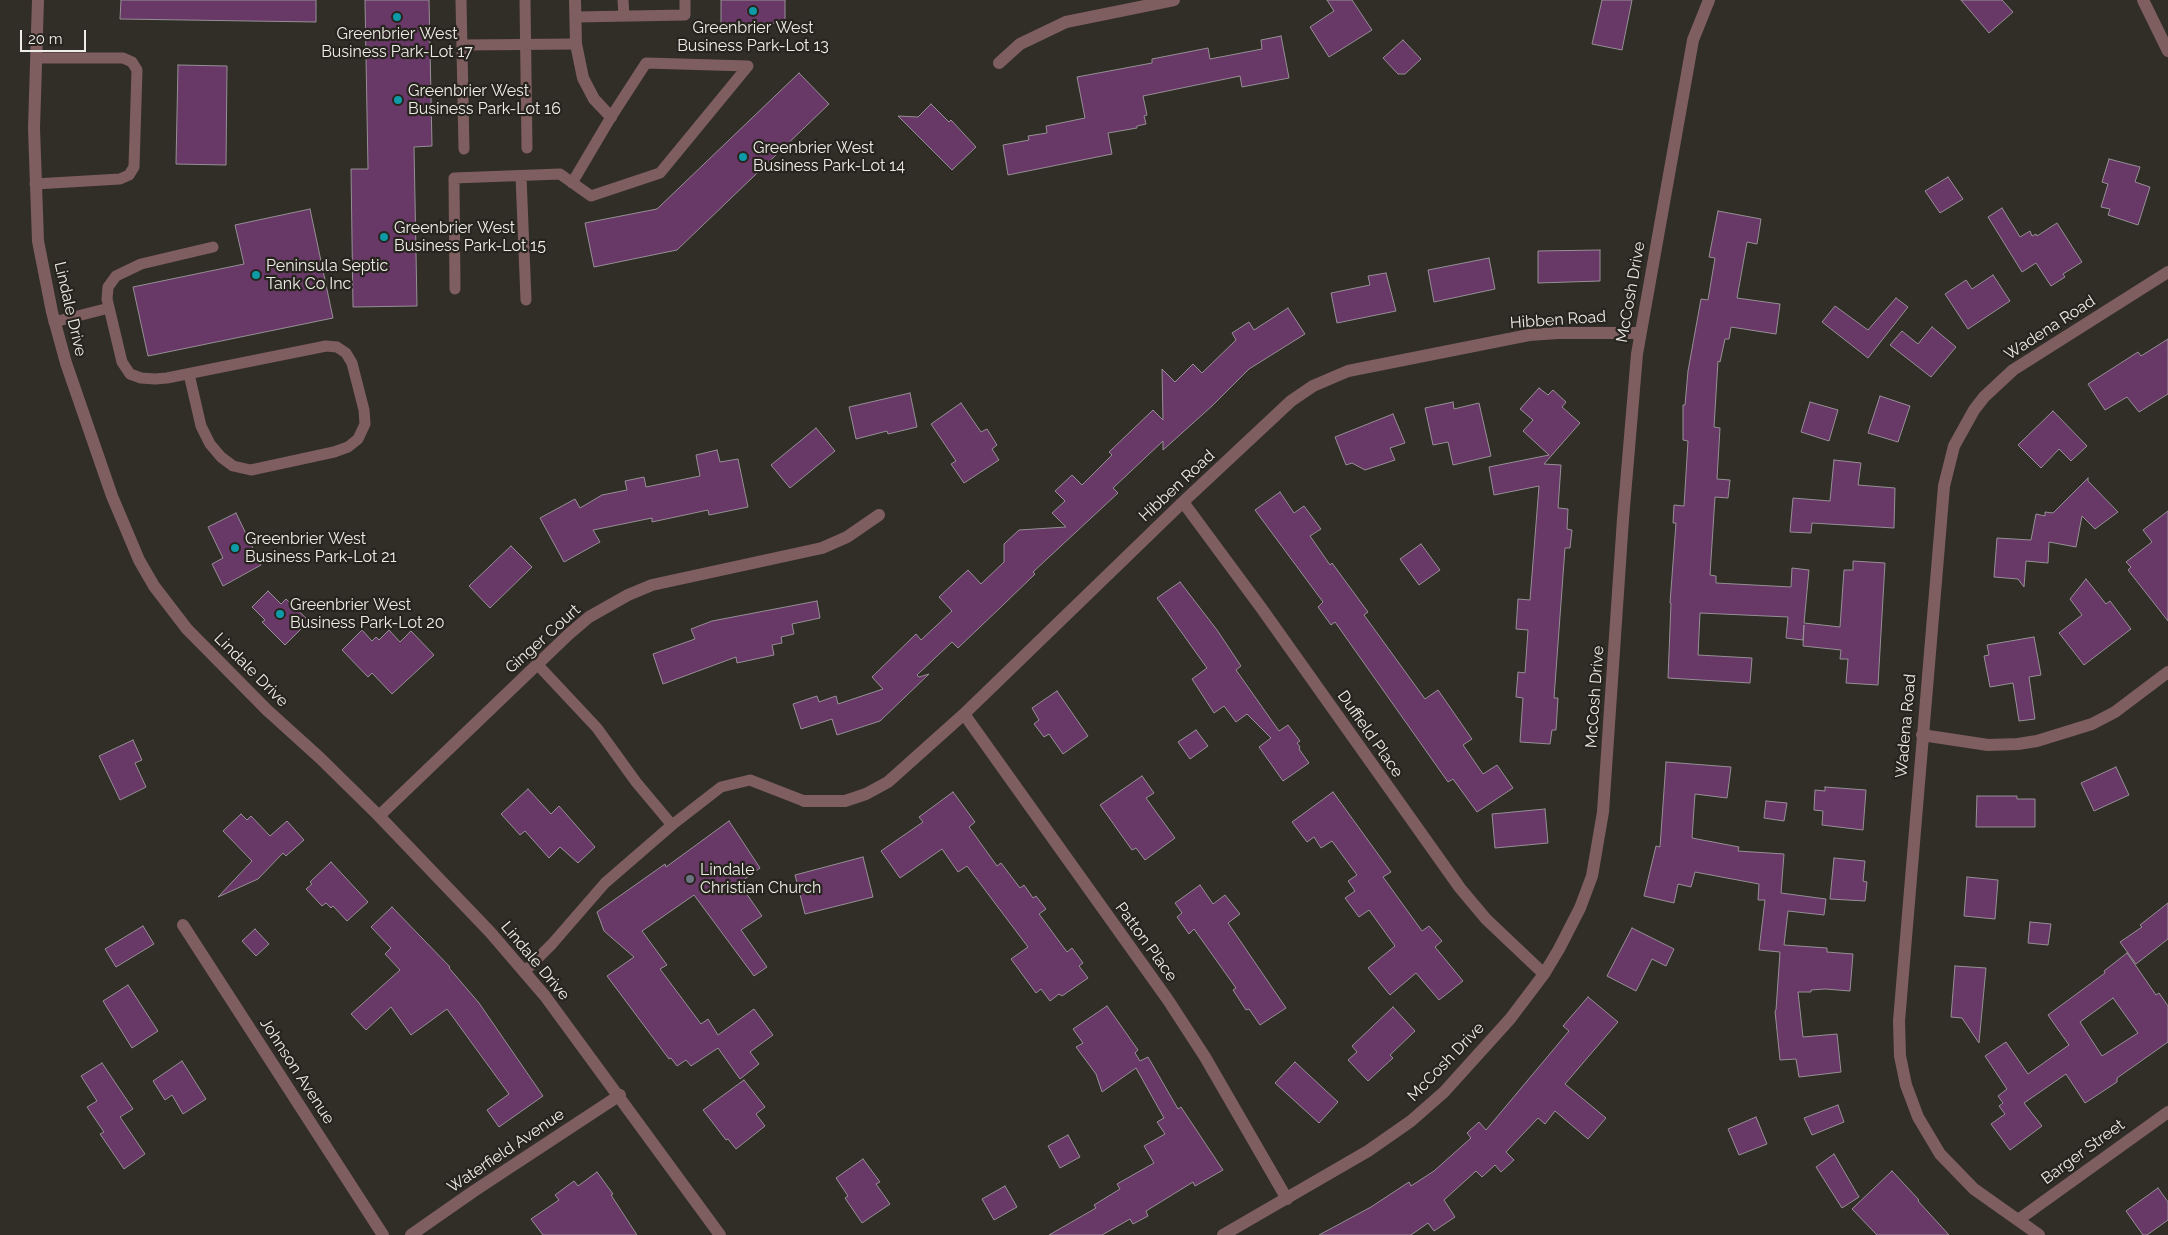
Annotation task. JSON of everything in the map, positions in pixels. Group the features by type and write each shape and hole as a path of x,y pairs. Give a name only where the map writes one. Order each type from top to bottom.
{"street":[{"name":"Lindale Drive","path":"38,0 34,128 38,241 54,322 66,363 112,496 139,560 154,586 187,629 267,710 320,758 379,816 490,932 545,996 620,1095 720,1235"},
{"path":"575,0 576,44 583,78 594,99 611,117"},
{"path":"999,63 1020,44 1066,22 1174,0"},
{"name":"McCosh Drive","path":"1224,1235 1368,1151 1411,1121 1438,1098 1463,1073 1544,974 1580,908 1589,884 1604,812 1623,519 1640,333 1692,49 1709,0"},
{"path":"2144,0 2168,51"},
{"name":"Wadena Road","path":"2039,1235 1974,1189 1940,1154 1918,1118 1906,1084 1900,1056 1899,1021 1944,486 1954,446 1960,433 1974,410 2013,370 2168,272"},
{"name":"Hibben Road","path":"804,802 846,801 866,794 888,782 964,714 1183,502 1291,401 1314,386 1348,371 1530,336 1558,333 1640,333"},
{"name":"Duffield Place","path":"1183,502 1262,609 1460,888 1486,919 1544,974"},
{"name":"Ginger Court","path":"379,816 537,664 589,617 628,595 670,581 822,548 847,538 879,515"},
{"path":"1922,735 1988,745 2037,741 2092,724 2115,712 2168,672"},
{"name":"Patton Place","path":"964,714 1168,1000 1205,1057 1287,1199"},
{"name":"Johnson Avenue","path":"183,925 383,1235"},
{"name":"Waterfield Avenue","path":"410,1235 620,1095"},
{"name":"Barger Street","path":"2018,1220 2168,1112"}],"lane":[{"path":"461,0 464,149"},
{"path":"524,0 527,148"},
{"path":"624,0 624,16"},
{"path":"576,17 685,15 685,0"},
{"path":"462,45 576,44"},
{"path":"35,184 120,180 129,175 134,167 137,70 132,62 123,58 36,58"},
{"path":"454,289 454,178 560,174 572,183 591,196 660,173 748,66 646,64 611,117 572,183"},
{"path":"521,176 526,300"},
{"path":"189,374 201,426 210,444 220,457 233,466 250,470 334,452 358,439 365,424 364,410 352,363 346,353 337,347 326,346 155,380 130,374 122,362 107,299 108,287 116,276 141,264 213,248"},
{"path":"54,322 109,308"},
{"path":"537,664 597,728 636,782 672,825"},
{"path":"524,972 552,944 605,883 672,825 721,787 750,780 804,802"}],"building":[{"path":"121,0 316,0 316,22 120,19"},
{"path":"365,0 429,0 432,146 414,147 417,306 353,307 351,169 368,169"},
{"name":"Greenbrier West Business Park-Lot 13","path":"721,0 785,0 785,23 721,24"},
{"path":"1327,0 1352,0 1372,30 1329,57 1310,27 1334,11"},
{"path":"1602,0 1632,0 1622,50 1592,44"},
{"path":"1961,0 2002,0 2013,12 1989,33"},
{"path":"1281,36 1289,78 1242,87 1240,76 1143,96 1147,115 1144,116 1146,124 1137,126 1137,128 1108,133 1112,154 1008,175 1003,145 1029,140 1028,136 1047,133 1046,126 1085,118 1077,77 1152,63 1152,59 1208,48 1210,59 1262,49 1261,40"},
{"path":"1403,40 1421,59 1405,74 1398,74 1383,58"},
{"path":"178,65 227,66 226,165 176,164"},
{"name":"Greenbrier West Business Park-Lot 14","path":"799,73 829,104 677,250 594,267 585,223 657,209"},
{"path":"931,104 949,122 951,120 976,147 952,170 898,116 918,117"},
{"path":"2109,159 2140,167 2135,182 2150,187 2138,225 2108,215 2110,209 2101,207 2108,184 2102,182"},
{"path":"1948,177 1963,199 1940,213 1925,191"},
{"path":"2002,208 2020,237 2030,231 2032,236 2036,234 2037,236 2057,223 2082,262 2063,274 2065,277 2051,286 2036,263 2022,272 1988,217"},
{"name":"Peninsula Septic Tank Co Inc","path":"310,209 333,318 148,356 133,287 244,264 235,225"},
{"path":"1718,211 1761,219 1757,244 1747,242 1737,298 1780,304 1776,334 1731,327 1729,339 1725,339 1720,362 1718,361 1714,427 1720,428 1717,479 1730,480 1728,498 1715,497 1710,575 1716,576 1716,583 1791,587 1792,568 1809,570 1804,623 1840,627 1844,570 1853,570 1853,561 1885,563 1878,685 1846,683 1848,659 1840,659 1841,650 1803,646 1804,625 1803,640 1786,638 1788,617 1700,613 1698,655 1752,658 1750,683 1668,678 1670,603 1676,523 1673,523 1674,505 1684,506 1688,441 1683,440 1683,405 1685,405 1688,371 1701,299 1708,300 1715,258 1709,257"},
{"path":"1600,250 1600,281 1538,283 1538,251"},
{"path":"1489,258 1495,289 1434,302 1428,270"},
{"path":"1386,273 1396,311 1337,323 1331,293 1370,285 1368,276"},
{"path":"1993,275 2010,301 1968,329 1945,294 1966,280 1972,289"},
{"path":"1896,298 1908,307 1868,358 1822,322 1835,306 1868,330"},
{"path":"1288,308 1305,334 1249,369 1212,406 1163,450 1163,441 1113,488 1118,493 1033,572 1035,574 958,648 952,642 917,675 919,677 929,674 880,721 837,735 832,719 801,729 793,704 817,696 819,702 836,696 838,704 883,689 872,677 916,634 921,640 952,611 939,597 968,570 981,584 1004,562 1004,544 1019,530 1066,527 1052,513 1065,501 1055,491 1072,475 1082,485 1112,455 1109,452 1153,410 1163,420 1162,369 1175,382 1193,364 1202,373 1236,340 1232,333 1249,322 1254,330"},
{"path":"1932,327 1956,347 1931,377 1890,345 1902,331 1918,344"},
{"path":"2168,339 2168,394 2139,412 2127,397 2105,410 2088,384 2138,352 2141,356"},
{"path":"1539,388 1548,395 1553,390 1566,402 1562,407 1580,423 1544,464 1561,465 1558,508 1568,509 1567,529 1572,530 1570,548 1565,548 1554,698 1558,698 1556,730 1552,730 1550,744 1520,742 1523,698 1516,697 1518,672 1525,673 1528,630 1516,629 1518,599 1530,600 1539,486 1494,495 1489,467 1549,455 1523,431 1533,420 1520,409"},
{"path":"910,393 917,427 888,434 887,431 856,439 849,407"},
{"path":"1880,396 1910,406 1898,442 1868,433"},
{"path":"1453,402 1454,409 1479,403 1491,456 1453,465 1448,442 1433,445 1425,408"},
{"path":"1810,402 1838,410 1829,441 1801,432"},
{"path":"961,403 981,432 987,429 997,445 992,449 999,460 964,483 951,464 956,461 931,424"},
{"path":"2053,411 2087,446 2071,461 2059,449 2041,468 2018,445"},
{"path":"1393,414 1405,443 1390,448 1395,460 1365,470 1352,463 1346,465 1335,437"},
{"path":"816,428 835,451 790,488 771,465"},
{"path":"717,450 720,462 738,459 748,507 709,515 708,510 652,522 652,518 593,530 600,542 564,562 540,518 575,499 580,508 602,495 627,490 625,481 644,477 646,487 700,476 696,455"},
{"path":"1834,460 1861,463 1858,485 1895,488 1894,528 1812,523 1811,533 1790,532 1793,498 1830,501"},
{"path":"2088,478 2088,481 2118,512 2095,529 2082,516 2076,547 2049,542 2048,563 2026,561 2024,587 2018,579 1994,577 1997,538 2031,540 2036,514 2045,516 2045,512 2053,513"},
{"path":"1280,492 1294,513 1304,506 1321,529 1310,536 1330,565 1332,563 1368,612 1364,615 1425,699 1438,690 1472,739 1463,745 1483,774 1497,765 1513,788 1477,812 1453,779 1448,782 1335,622 1331,625 1318,607 1323,602 1255,510"},
{"path":"2168,511 2168,621 2128,570 2131,567 2126,562 2152,542 2143,530"},
{"name":"Greenbrier West Business Park-Lot 21","path":"236,513 261,565 223,586 212,564 223,558 208,527"},
{"path":"1421,544 1440,570 1419,585 1400,559"},
{"path":"511,546 532,567 490,608 469,586"},
{"path":"2086,579 2106,604 2110,601 2131,629 2084,665 2059,633 2082,615 2070,599"},
{"path":"1180,582 1217,630 1241,666 1236,670 1279,731 1288,725 1300,741 1297,743 1300,747 1299,749 1309,763 1283,781 1259,747 1271,738 1247,714 1236,722 1224,706 1214,713 1192,679 1207,668 1157,598"},
{"name":"Greenbrier West Business Park-Lot 20","path":"268,591 281,604 286,599 309,621 285,645 262,622 265,620 252,607"},
{"path":"817,601 820,618 792,624 794,634 781,637 782,643 772,645 774,655 737,663 736,657 663,684 653,654 695,639 691,629 712,621"},
{"path":"362,630 372,641 376,637 379,640 389,630 400,642 411,631 434,655 392,694 372,673 368,677 342,650"},
{"path":"2034,637 2041,675 2029,677 2035,719 2019,721 2013,683 1990,687 1984,656 1989,655 1987,645"},
{"path":"1057,691 1088,736 1063,754 1049,734 1044,737 1034,724 1039,720 1032,708"},
{"path":"1196,730 1208,746 1190,759 1178,742"},
{"path":"133,740 142,760 135,763 146,787 120,800 99,756"},
{"path":"1666,762 1731,767 1727,798 1695,794 1692,838 1739,847 1738,851 1784,854 1781,893 1826,899 1824,915 1788,911 1784,945 1827,948 1827,952 1853,954 1850,991 1825,989 1798,992 1803,1037 1837,1034 1841,1072 1799,1077 1796,1059 1780,1060 1775,1011 1780,952 1759,950 1765,900 1758,900 1759,884 1695,872 1691,887 1678,884 1674,903 1644,896 1656,846 1660,847"},
{"path":"2116,767 2129,795 2094,811 2081,783"},
{"path":"1142,776 1154,793 1146,798 1175,838 1145,860 1136,848 1132,850 1100,805"},
{"path":"1825,787 1866,790 1863,830 1822,825 1823,811 1814,810 1815,790 1825,791"},
{"path":"528,789 551,814 559,806 595,847 578,863 560,847 549,858 525,831 520,835 501,814"},
{"path":"953,792 975,822 969,827 997,866 1001,863 1020,888 1024,885 1033,898 1036,896 1046,909 1039,914 1067,952 1072,948 1083,963 1079,966 1088,978 1062,996 1059,994 1050,1001 1041,989 1036,993 1011,959 1028,947 967,866 958,872 942,849 900,878 881,851 923,822 919,817"},
{"path":"1333,792 1391,872 1383,877 1422,931 1429,926 1442,941 1435,947 1463,981 1439,1000 1416,973 1390,995 1368,968 1395,946 1369,910 1359,917 1345,898 1355,891 1348,881 1357,875 1332,841 1321,848 1314,837 1307,842 1292,822"},
{"path":"1977,796 2017,796 2017,799 2035,799 2035,827 1976,827"},
{"path":"1766,801 1787,803 1784,821 1764,818"},
{"path":"1545,809 1548,843 1495,848 1492,814"},
{"path":"241,814 247,820 251,816 270,836 287,821 304,840 286,856 283,853 258,879 218,897 252,861 223,831"},
{"path":"729,821 760,868 739,883 762,916 741,930 767,967 754,976 694,895 642,931 667,965 660,969 701,1024 708,1019 718,1035 754,1009 773,1035 750,1052 759,1064 740,1079 718,1048 691,1066 686,1060 677,1066 671,1058 669,1059 607,976 634,957 604,931 597,912 665,864 666,867"},
{"path":"863,857 873,897 805,914 795,875"},
{"path":"1834,858 1865,861 1863,881 1867,882 1865,901 1830,899"},
{"path":"331,862 368,902 347,921 333,906 331,908 326,903 322,906 306,889 312,884 310,882"},
{"path":"1967,877 1998,880 1995,919 1964,916"},
{"path":"1200,885 1213,904 1225,895 1240,914 1228,923 1286,1008 1260,1025 1249,1009 1246,1010 1233,990 1236,988 1194,929 1189,934 1177,917 1182,913 1175,903"},
{"path":"2168,903 2168,939 2136,964 2120,942 2142,927 2140,925"},
{"path":"392,907 450,967 479,1003 543,1096 499,1127 487,1110 509,1094 447,1009 411,1035 391,1007 366,1030 351,1014 400,970 385,954 391,948 371,927"},
{"path":"2030,922 2051,924 2048,945 2028,943"},
{"path":"143,926 154,944 116,967 105,949"},
{"path":"1632,928 1674,949 1666,966 1652,959 1636,991 1607,976"},
{"path":"255,929 269,944 256,956 242,941"},
{"path":"2127,953 2156,995 2159,993 2168,1006 2168,1042 2117,1078 2117,1082 2085,1103 2066,1074 2024,1103 2042,1126 2010,1150 1991,1124 2005,1114 1999,1106 2003,1103 1998,1096 2007,1089 1985,1056 2006,1042 2028,1074 2069,1045 2048,1015 2105,973 2104,971","holes":["2113,998 2138,1033 2102,1056 2080,1022"]},
{"path":"1955,966 1986,968 1979,1043 1962,1018 1951,1017"},
{"path":"128,985 158,1031 132,1048 103,1001"},
{"path":"1588,997 1618,1022 1565,1084 1606,1118 1588,1139 1555,1111 1545,1124 1538,1118 1506,1152 1514,1160 1501,1172 1495,1165 1482,1177 1476,1171 1444,1200 1455,1217 1434,1231 1428,1223 1411,1235 1319,1235 1371,1207 1409,1182 1411,1186 1434,1171 1471,1138 1467,1133 1479,1122 1486,1130 1569,1031 1563,1026"},
{"path":"1107,1006 1138,1050 1135,1053 1140,1061 1148,1057 1178,1109 1181,1107 1223,1170 1195,1186 1193,1182 1146,1211 1148,1216 1133,1224 1130,1219 1102,1235 1049,1235 1096,1208 1094,1205 1120,1189 1117,1184 1154,1163 1144,1146 1165,1134 1157,1122 1164,1118 1136,1068 1102,1092 1096,1074 1076,1047 1083,1043 1073,1029"},
{"path":"1393,1007 1415,1031 1390,1055 1393,1058 1368,1081 1348,1060 1357,1052 1352,1046"},
{"path":"182,1061 206,1099 183,1114 172,1095 165,1100 153,1081"},
{"path":"1295,1062 1338,1102 1319,1123 1275,1083"},
{"path":"102,1063 133,1109 120,1117 145,1154 124,1169 100,1134 104,1132 87,1107 97,1101 81,1076"},
{"path":"744,1080 765,1107 756,1114 765,1126 736,1149 728,1139 726,1140 703,1110"},
{"path":"1838,1105 1844,1122 1812,1135 1804,1118"},
{"path":"1756,1117 1767,1144 1739,1155 1728,1129"},
{"path":"1068,1135 1080,1157 1060,1168 1048,1146"},
{"path":"1834,1154 1859,1197 1842,1208 1816,1167"},
{"path":"863,1159 880,1182 876,1184 890,1204 862,1223 845,1198 848,1196 836,1178"},
{"path":"1892,1171 1949,1235 1877,1235 1852,1209"},
{"path":"597,1172 613,1194 611,1195 637,1235 543,1235 531,1219 559,1200 555,1195 574,1181 578,1186"},
{"path":"1005,1186 1017,1207 994,1220 982,1199"},
{"path":"2158,1188 2168,1202 2168,1220 2147,1235 2143,1235 2126,1211"}],"place":[{"name":"Greenbrier West Business Park-Lot 13","path":"753,11"},
{"name":"Greenbrier West Business Park-Lot 17","path":"397,17"},
{"name":"Greenbrier West Business Park-Lot 16","path":"398,100"},
{"name":"Greenbrier West Business Park-Lot 14","path":"743,157"},
{"name":"Greenbrier West Business Park-Lot 15","path":"384,237"},
{"name":"Peninsula Septic Tank Co Inc","path":"256,275"},
{"name":"Greenbrier West Business Park-Lot 21","path":"235,548"},
{"name":"Greenbrier West Business Park-Lot 20","path":"280,614"},
{"name":"Lindale Christian Church","path":"690,879"}]}
